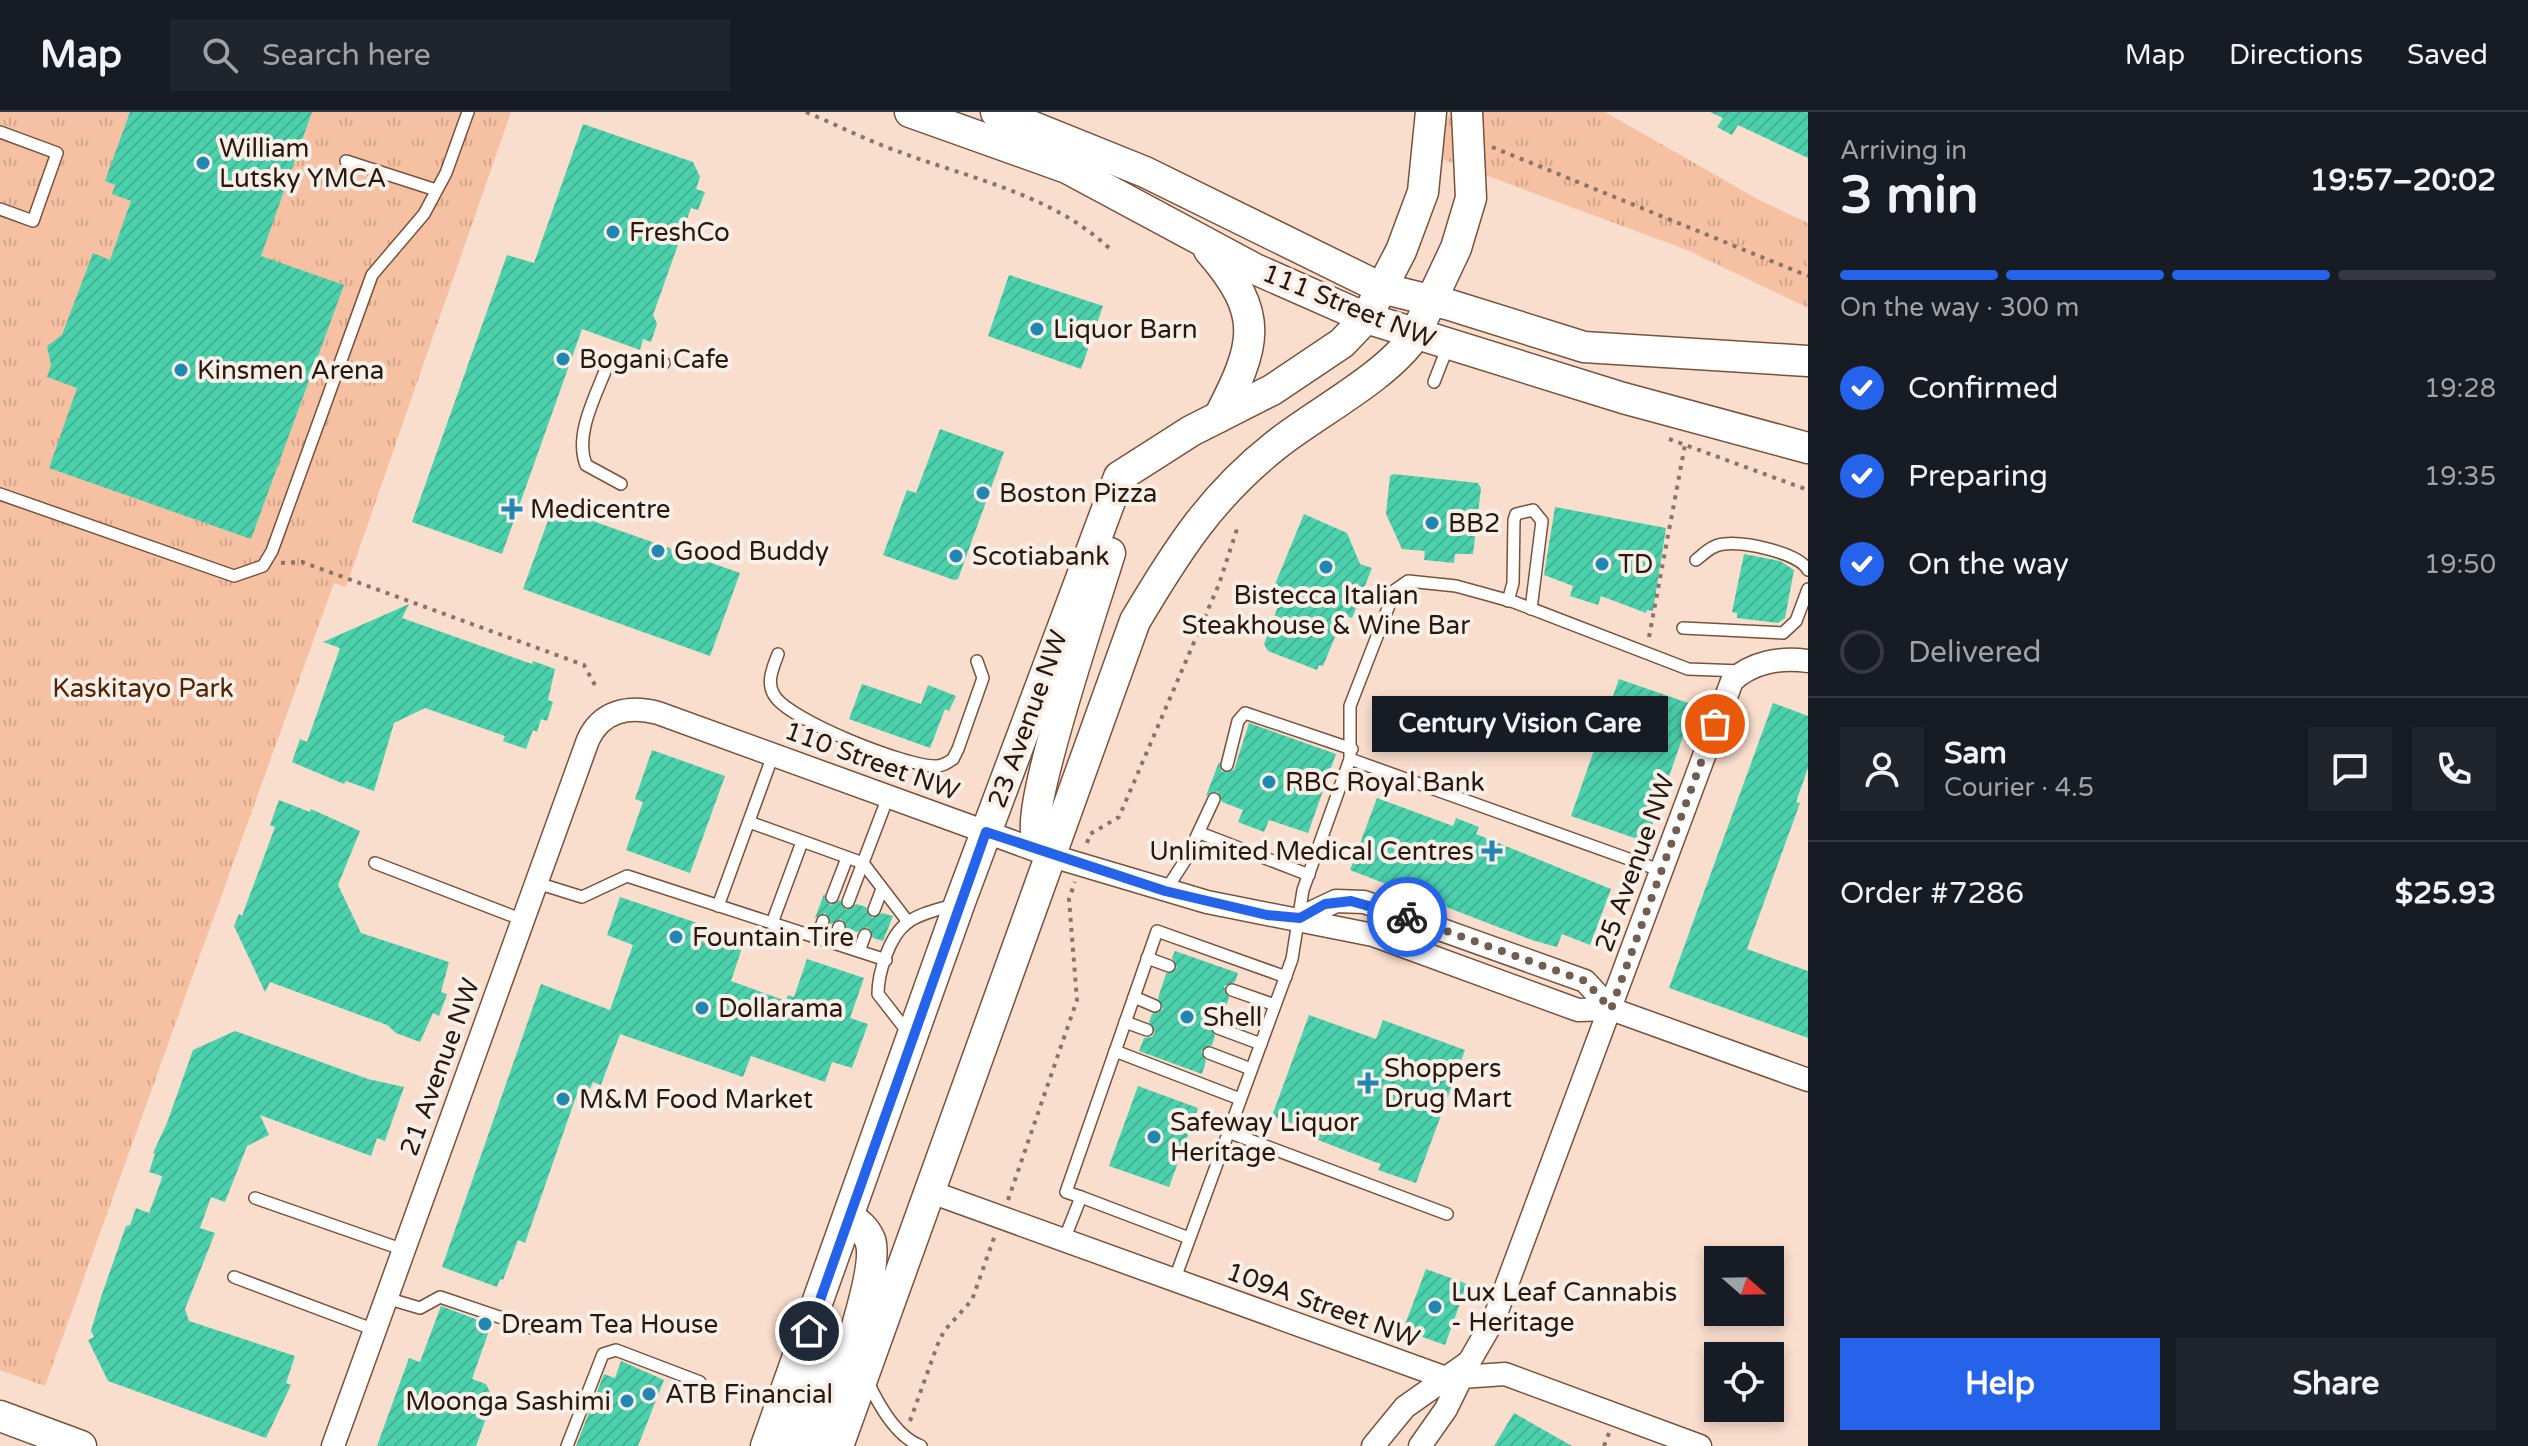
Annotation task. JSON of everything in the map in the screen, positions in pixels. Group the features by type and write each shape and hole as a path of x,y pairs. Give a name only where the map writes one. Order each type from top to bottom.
{"main road":[{"name":"111 Street NW","path":"910,112 1067,168 1255,269 1366,318 1623,398 1808,448"},
{"name":"111 Street NW","path":"996,112 1145,172 1381,288 1584,347 1808,361"},
{"name":"23 Avenue NW","path":"766,1446 960,902 1119,477 1295,374 1342,343 1366,318 1401,251 1423,192 1431,112"},
{"path":"838,1446 1135,621 1187,535 1224,492 1275,445 1353,390 1408,346 1456,248 1471,198 1467,112"},
{"path":"1200,240 1230,275 1243,296 1251,335 1243,370 1219,417"},
{"path":"1052,856 1036,837 1036,816 1057,726 1122,514 1112,495"},
{"path":"818,1446 871,1274 871,1242 858,1222 849,1219"},
{"path":"794,1446 819,1368 827,1282"},
{"path":"0,1416 81,1446"}],"street":[{"path":"1743,671 1778,660 1808,661"},
{"name":"25 Avenue NW","path":"1420,1446 1446,1409 1459,1373 1494,1319 1726,695 1732,681 1743,671"},
{"name":"110 Street NW","path":"611,714 646,710 1052,856 1165,891 1373,935 1578,1010 1611,1009 1808,1080"},
{"name":"21 Avenue NW","path":"333,1446 588,740 593,728 611,714"},
{"name":"109A Street NW","path":"931,1192 1174,1281 1459,1373 1505,1374 1700,1446"},
{"name":"25 Avenue NW","path":"1373,1446 1405,1407 1459,1373"}],"lane":[{"path":"0,494 234,576 263,566 277,537 372,275 424,214 468,112"},
{"path":"0,132 57,153 33,221 0,209"},
{"path":"346,161 436,190"},
{"path":"1434,382 1448,345"},
{"path":"621,484 586,465 581,451 585,426 607,366 621,359 664,363"},
{"path":"1508,601 1514,569 1514,520 1516,514 1533,510 1542,521 1531,609"},
{"path":"1696,560 1712,547 1730,544 1796,556 1808,570"},
{"path":"1174,1281 1286,977 1309,875 1351,754 1350,706 1395,590 1402,583 1417,580 1508,601 1688,669 1743,671"},
{"path":"1683,628 1783,633 1796,621 1808,589"},
{"path":"778,654 770,685 775,697 795,716 891,754 935,766 953,759 958,749 983,678 977,661"},
{"path":"1227,765 1238,721 1245,713 1662,871"},
{"path":"718,906 773,755"},
{"path":"848,902 888,797"},
{"path":"1165,891 1200,833 1214,799"},
{"path":"749,822 863,863 908,922"},
{"path":"1200,833 1309,875"},
{"path":"772,923 802,842"},
{"path":"832,897 847,858"},
{"path":"375,863 523,920"},
{"path":"537,883 582,897 627,876 886,960"},
{"path":"874,910 882,889"},
{"path":"912,1038 878,994 886,960 899,931 908,922 960,902"},
{"path":"817,938 823,921"},
{"path":"833,943 839,927"},
{"path":"1189,1238 1066,1192 1157,931 1286,977"},
{"path":"859,951 865,935"},
{"path":"1147,958 1169,966"},
{"path":"1232,990 1275,1005"},
{"path":"1134,997 1155,1006"},
{"path":"1125,1022 1147,1030"},
{"path":"1218,1028 1261,1044"},
{"path":"1115,1051 1240,1099"},
{"path":"1209,1053 1251,1069"},
{"path":"1228,1132 1447,1214"},
{"path":"1064,1240 1081,1197"},
{"path":"255,1198 404,1250"},
{"path":"234,1277 375,1330"},
{"path":"386,1298 420,1308 440,1297 532,1328"},
{"path":"567,1446 597,1360 610,1350 700,1382"},
{"path":"865,1375 886,1415 910,1443"}],"path":[{"path":"806,112 897,151 1043,204 1083,225 1113,252"},
{"path":"1487,145 1808,276"},
{"path":"1645,654 1685,445"},
{"path":"1090,834 1119,817 1219,584 1237,529"},
{"path":"263,566 297,561 317,567 584,665 596,687"},
{"path":"910,1443 937,1346 944,1331 972,1300 1077,1000 1069,899"}],"green space":[{"name":"Kaskitayo Park","path":"0,112 511,112 346,587 334,583 45,1386 0,1370"},
{"path":"1451,112 1605,112 1759,200 1808,223 1808,308 1687,250 1426,153"}],"building":[{"name":"Kinsmen Arena","path":"130,112 312,112 261,256 344,285 251,539 49,468 77,388 47,377 51,365 47,346 62,335 93,253 110,260 131,201 112,194 115,185 105,181"},
{"path":"1710,112 1808,112 1808,158 1738,125 1732,135 1717,127 1723,118"},
{"path":"583,124 693,162 700,177 696,189 705,192 698,210 691,208 653,315 657,324 651,342 643,339 640,350 582,329 502,554 412,522 507,255 534,263"},
{"path":"1009,275 1103,306 1081,369 988,336"},
{"path":"940,429 1004,452 958,579 954,580 883,555 907,490 916,493"},
{"name":"BB2","path":"1390,476 1478,483 1481,488 1473,554 1455,554 1454,563 1424,560 1425,551 1402,549 1386,514"},
{"path":"553,507 740,573 710,656 523,589"},
{"name":"TD","path":"1555,507 1666,528 1653,611 1647,610 1646,613 1601,596 1598,605 1570,596 1573,586 1544,575"},
{"name":"Bistecca Italian Steakhouse & Wine Bar","path":"1304,514 1347,533 1360,564 1372,568 1352,618 1344,615 1323,666 1319,665 1317,670 1268,651 1264,644 1280,601 1271,594"},
{"path":"1744,554 1780,561 1794,570 1785,618 1778,623 1737,618 1737,613 1732,612"},
{"path":"409,604 402,618 532,664 533,661 555,669 548,700 553,702 547,721 541,719 526,749 503,741 505,736 425,708 394,723 374,791 346,781 344,784 292,762 300,739 307,742 340,648 323,642"},
{"path":"1619,679 1694,705 1646,842 1571,816"},
{"path":"862,684 921,704 928,685 956,696 949,711 945,709 930,748 849,719"},
{"path":"1773,703 1808,716 1808,768 1796,802 1800,803 1747,949 1808,971 1808,1038 1669,988"},
{"name":"RBC Royal Bank","path":"1249,723 1336,754 1308,833 1269,820 1264,832 1238,822 1243,810 1222,802 1217,791 1206,796 1219,762 1222,772 1234,770"},
{"path":"652,750 725,776 690,873 626,850 643,802 635,799"},
{"path":"1377,798 1453,826 1456,818 1479,827 1476,834 1611,889 1590,945 1562,934 1557,947 1532,940 1350,870"},
{"path":"279,800 310,812 311,809 360,831 338,885 361,933 449,962 441,992 447,994 439,1016 433,1013 420,1042 396,1033 387,1025 270,982 265,992 234,926 239,914 242,916 275,827 270,825"},
{"path":"824,894 830,905 840,900 846,910 856,904 866,907 872,918 882,913 893,916 883,941 873,938 867,927 857,932 847,929 841,919 831,924 825,913 815,918"},
{"path":"620,897 745,939 731,981 786,1001 788,995 794,997 807,959 864,978 850,1018 868,1024 852,1068 832,1062 825,1082 751,1056 743,1077 620,1034 601,1085 593,1082 590,1089 580,1085 525,1243 518,1240 503,1280 500,1279 497,1287 442,1267 541,984 610,1010 633,945 607,935"},
{"name":"Shell","path":"1175,951 1238,973 1235,982 1224,986 1229,998 1221,1020 1210,1026 1215,1036 1212,1045 1201,1051 1206,1061 1202,1074 1139,1051 1144,1038 1152,1037 1155,1032 1149,1022 1152,1014 1163,1009 1158,998 1166,974 1177,968 1172,958"},
{"name":"Shoppers Drug Mart","path":"1309,1015 1376,1039 1383,1020 1465,1050 1416,1183 1378,1170 1381,1164 1313,1138 1315,1132 1272,1116"},
{"path":"235,1031 368,1079 404,1087 385,1141 377,1138 371,1156 260,1115 269,1135 247,1146 225,1202 211,1197 200,1228 215,1233 185,1309 189,1321 295,1356 286,1383 291,1385 266,1438 108,1381 88,1340 94,1337 91,1331 126,1226 130,1225 136,1208 149,1213 161,1181 162,1176 149,1172 153,1153 193,1050"},
{"name":"Safeway Liquor Heritage","path":"1138,1086 1198,1108 1169,1187 1109,1166"},
{"name":"Lux Leaf Cannabis - Heritage","path":"1426,1269 1467,1284 1445,1345 1403,1330"},
{"path":"441,1306 491,1325 472,1379 486,1384 493,1399 476,1446 377,1446 409,1358 420,1362"},
{"path":"621,1361 664,1380 638,1446 576,1446 604,1374 615,1378"},
{"path":"1514,1413 1572,1446 1494,1446"}],"way so far":[{"path":"1407,917 1585,981 1611,1009 1715,724"}],"place":[{"name":"William Lutsky YMCA","path":"203,163"},
{"name":"FreshCo","path":"613,232"},
{"name":"Liquor Barn","path":"1037,329"},
{"name":"Bogani Cafe","path":"563,359"},
{"name":"Kinsmen Arena","path":"181,370"},
{"name":"Boston Pizza","path":"983,493"},
{"name":"Medicentre","path":"512,509"},
{"name":"BB2","path":"1432,523"},
{"name":"Good Buddy","path":"658,551"},
{"name":"Scotiabank","path":"956,556"},
{"name":"TD","path":"1602,564"},
{"name":"Bistecca Italian Steakhouse & Wine Bar","path":"1326,567"},
{"name":"Century Vision Care","path":"1715,724"},
{"name":"RBC Royal Bank","path":"1269,782"},
{"name":"Unlimited Medical Centres","path":"1492,851"},
{"name":"Fountain Tire","path":"676,937"},
{"name":"Dollarama","path":"702,1008"},
{"name":"Shell","path":"1187,1017"},
{"name":"Shoppers Drug Mart","path":"1368,1083"},
{"name":"M&M Food Market","path":"563,1099"},
{"name":"Safeway Liquor Heritage","path":"1154,1137"},
{"name":"Lux Leaf Cannabis - Heritage","path":"1435,1307"},
{"name":"Dream Tea House","path":"485,1324"},
{"name":"ATB Financial","path":"649,1394"},
{"name":"Moonga Sashimi","path":"627,1401"}],"route":[{"path":"809,1331 986,832 1165,891 1267,915 1300,918 1325,904 1351,901 1364,902 1407,917"}]}
